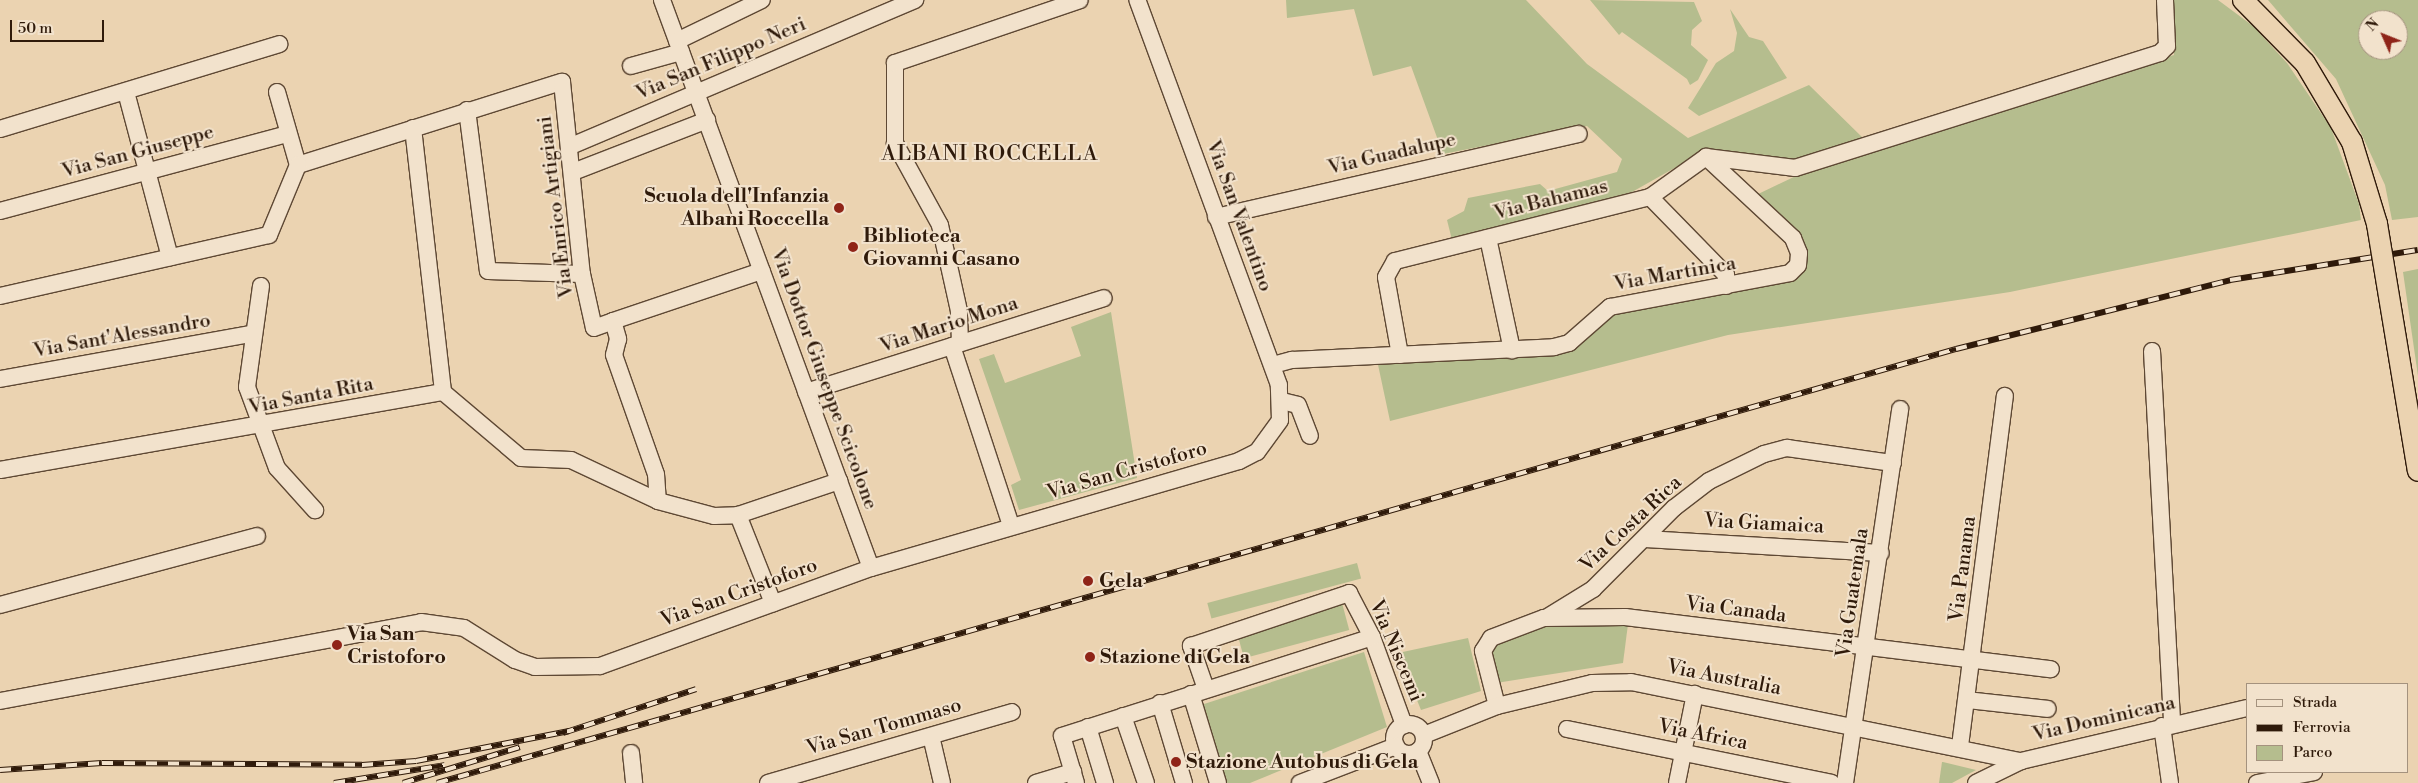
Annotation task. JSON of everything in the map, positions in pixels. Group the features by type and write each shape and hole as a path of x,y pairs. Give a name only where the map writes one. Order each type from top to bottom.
{"main road":[{"path":"2243,0 2305,64 2352,142 2377,224 2418,472"}],"street":[{"name":"Via Dottor Giuseppe Scicolone","path":"662,0 871,568"},
{"path":"631,66 679,47 762,0"},
{"name":"Via San Filippo Neri","path":"571,146 697,93 894,4 915,0"},
{"path":"1011,525 956,344 959,311 940,225 895,143 895,63 1063,3 1080,0"},
{"name":"Via San Valentino","path":"1137,0 1272,366 1282,401"},
{"path":"1706,157 1795,168 2160,53 2167,46 2165,0"},
{"path":"0,129 279,44"},
{"name":"Via Enrico Artigiani","path":"467,110 562,82 571,146 582,274 594,328 613,321"},
{"path":"126,92 170,257"},
{"path":"0,296 268,235 298,166 287,134 277,92"},
{"path":"298,166 467,110 488,271 582,274"},
{"path":"573,172 707,120"},
{"path":"413,128 443,392 521,458 571,460 602,477 658,501 714,516 738,514 839,481"},
{"name":"Via San Giuseppe","path":"0,211 287,134"},
{"name":"Via Guadalupe","path":"1216,217 1578,134"},
{"name":"Via Bahamas","path":"1400,355 1386,277 1395,261 1650,198 1706,157"},
{"name":"Via Martinica","path":"1272,366 1292,360 1512,350 1569,343 1610,307 1790,273 1798,265 1799,253 1793,238 1706,157"},
{"path":"1650,198 1726,275 1726,286"},
{"path":"1488,238 1512,350"},
{"path":"658,501 656,474 614,355 618,338 613,321 762,271"},
{"path":"261,286 251,334 247,387 259,427 277,468 316,510"},
{"name":"Via Mario Mona","path":"806,392 1104,298"},
{"name":"Via Sant'Alessandro","path":"0,379 251,334"},
{"path":"2152,351 2170,783"},
{"name":"Via Santa Rita","path":"0,470 259,427 443,392"},
{"name":"Via Panama","path":"1960,746 1973,660 2005,396"},
{"path":"1282,401 1298,405 1310,436"},
{"name":"Via San Cristoforo","path":"0,701 421,622 464,628 524,664 580,669 600,666 871,568 1011,525 1247,458 1271,439 1280,420 1282,401"},
{"name":"Via Guatemala","path":"1845,783 1867,648 1900,409"},
{"name":"Via Costa Rica","path":"1544,618 1593,589 1709,481 1764,454 1787,448 1893,463"},
{"path":"738,514 773,603"},
{"path":"0,605 257,536"},
{"name":"Via Giamaica","path":"1645,539 1881,552"},
{"name":"Via Niscemi","path":"1198,692 1192,646 1349,593 1372,637 1404,725"},
{"name":"Via Canada","path":"1497,706 1483,651 1491,638 1544,618 1625,617 2051,669"},
{"path":"1036,783 1074,778 1062,736 1160,703 1372,637"},
{"name":"Via Australia","path":"1424,735 1497,706 1592,684 1631,682 1960,746 2021,760"},
{"path":"1198,692 1218,783"},
{"path":"1677,783 1695,694"},
{"path":"1967,700 2048,709"},
{"path":"1160,703 1184,783"},
{"name":"Via Dominicana","path":"1976,783 2021,760 2246,708"},
{"name":"Via San Tommaso","path":"768,783 1012,712"},
{"path":"1123,716 1146,783"},
{"path":"1418,751 1406,754 1396,746 1395,734 1404,725 1416,726 1424,735 1418,751 1431,783"},
{"path":"1088,727 1105,783"},
{"name":"Via Africa","path":"1566,729 1832,783"},
{"path":"931,736 942,783"},
{"path":"1300,783 1396,746"},
{"path":"632,753 634,783"},
{"path":"2259,783 2309,773"}],"green space":[{"path":"1286,0 1526,0 1587,64 1688,138 1809,85 1864,139 1798,161 1694,157 1632,192 1452,240 1447,220 1464,211 1468,198 1540,184 1548,191 1617,172 1622,159 1587,126 1443,154 1411,66 1373,76 1354,9 1287,18"},
{"path":"1590,0 1694,2 1702,21 1692,30 1691,45 1708,60 1698,80 1690,85 1687,79 1622,32 1619,35"},
{"path":"2170,0 2218,0 2253,26 2287,63 2331,128 2359,204 2361,220 2010,292 1728,335 1390,421 1377,360 1546,353 1618,309 1726,286 1779,284 1799,276 1806,260 1754,196 1798,175 2174,55"},
{"path":"2268,0 2418,0 2418,217 2392,220 2385,185 2336,79"},
{"path":"1730,9 1749,37 1763,41 1787,78 1699,116 1688,108 1716,63 1734,51 1737,33"},
{"path":"2418,269 2418,376 2403,272"},
{"path":"1111,312 1137,478 1019,510 1011,485 1021,480 979,359 994,354 1005,383 1081,356 1071,327"},
{"path":"1357,563 1361,578 1211,619 1207,603"},
{"path":"1342,603 1349,630 1244,658 1237,631"},
{"path":"1628,624 1623,663 1496,683 1490,656 1497,644 1547,625"},
{"path":"1468,638 1481,691 1421,710 1398,653"},
{"path":"1364,652 1387,727 1250,783 1226,783 1201,705"},
{"path":"1942,762 1976,770 1952,783 1939,783"}],"railway":[{"path":"437,783 1956,349 2230,280 2418,250"},
{"path":"563,733 696,689"},
{"path":"0,770 102,763 362,765 416,761 569,731"},
{"path":"403,783 520,747"},
{"path":"334,783 445,765"}],"place":[{"name":"Scuola dell'Infanzia Albani Roccella","path":"839,208"},
{"name":"Biblioteca Giovanni Casano","path":"853,247"},
{"name":"Gela","path":"1088,581"},
{"name":"Via San Cristoforo","path":"337,645"},
{"name":"Stazione di Gela","path":"1090,657"},
{"name":"Stazione Autobus di Gela","path":"1176,762"}],"district":[{"name":"ALBANI ROCCELLA","path":"990,154"}]}
